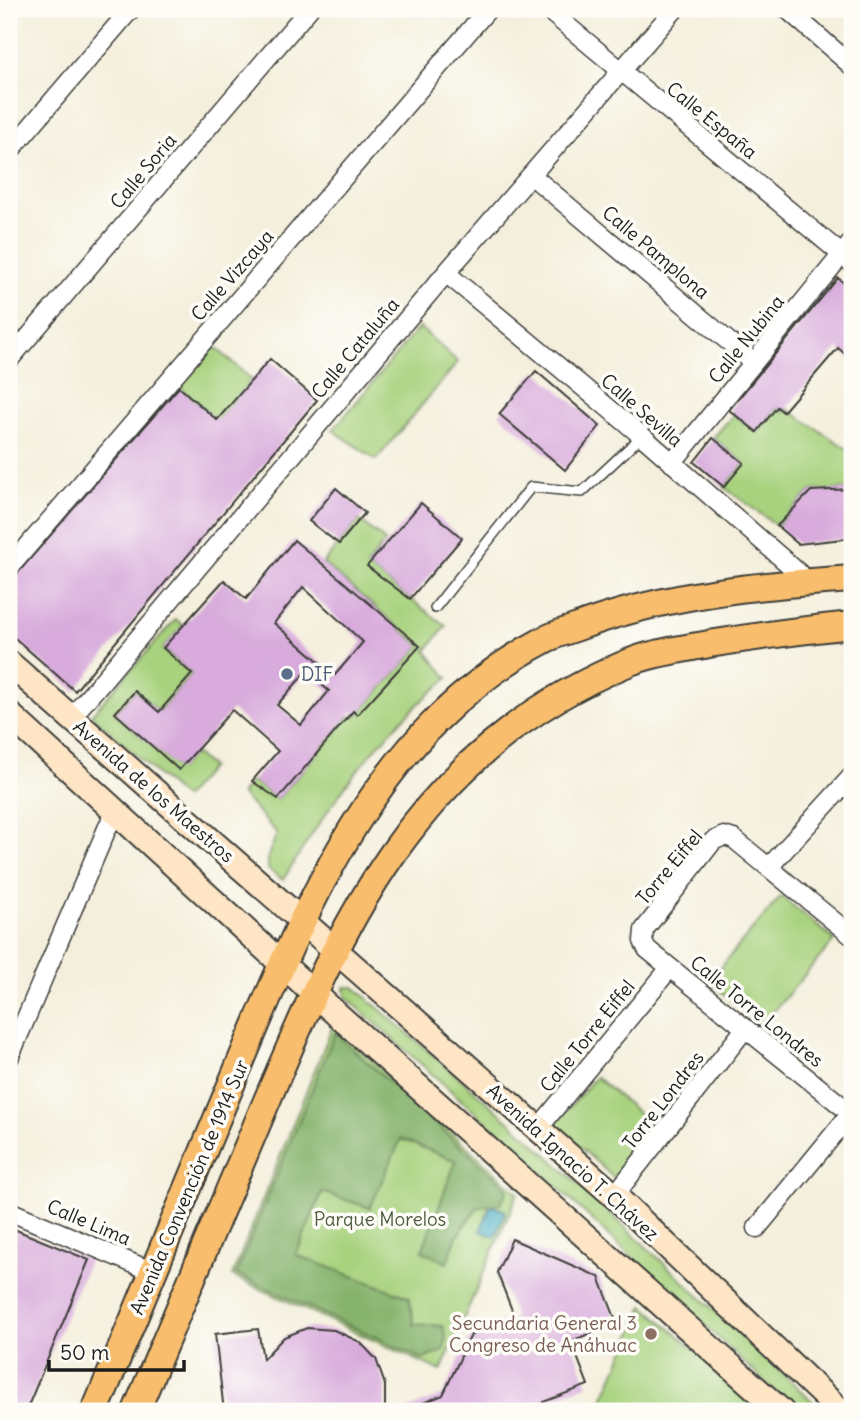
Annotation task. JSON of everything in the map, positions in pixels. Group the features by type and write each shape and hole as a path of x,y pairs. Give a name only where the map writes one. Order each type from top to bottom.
{"main road":[{"name":"Avenida Convención de 1914 Sur","path":"95,1411 300,920 355,821 416,742 483,678 547,638 618,612 705,591 852,579"},
{"name":"Avenida Convención de 1914 Sur","path":"136,1411 334,946 387,860 437,795 492,742 542,705 632,661 666,652 788,631 852,625"},
{"name":"Avenida de los Maestros","path":"9,663 300,920"},
{"name":"Avenida de los Maestros","path":"9,714 282,963"},
{"name":"Avenida Ignacio T. Chávez","path":"300,920 334,946 614,1196 840,1411"},
{"path":"282,963 781,1411"}],"street":[{"path":"9,152 131,9"},
{"name":"Calle Soria","path":"9,360 309,9"},
{"name":"Calle Vizcaya","path":"9,568 488,9"},
{"name":"Calle España","path":"547,9 620,72 849,253"},
{"name":"Calle Cataluña","path":"71,718 446,273 675,9"},
{"path":"787,9 852,66"},
{"name":"Calle Pamplona","path":"531,175 753,362"},
{"name":"Calle Nubina","path":"672,463 753,362 849,253"},
{"name":"Calle Sevilla","path":"446,273 642,436 809,582"},
{"path":"769,867 852,776"},
{"path":"9,1058 115,810"},
{"name":"Torre Eiffel","path":"670,968 647,949 643,941 644,930 713,841 724,836 734,839 852,936"},
{"name":"Calle Torre Londres","path":"670,968 744,1030 843,1107 852,1110"},
{"name":"Calle Torre Eiffel","path":"537,1130 670,968"},
{"name":"Torre Londres","path":"614,1196 744,1030"},
{"path":"757,1228 852,1110"},
{"name":"Calle Lima","path":"9,1211 153,1272"}],"lane":[{"path":"435,608 531,487 582,492 642,436"}],"green space":[{"path":"419,327 458,362 376,460 333,430"},
{"path":"215,347 252,380 217,421 179,387"},
{"path":"777,407 783,412 787,409 852,452 852,489 811,491 777,526 724,487 744,463 713,438 734,414 757,432"},
{"path":"359,520 385,541 367,566 446,626 426,651 448,678 376,747 319,823 283,880 268,869 268,856 277,833 241,794 252,781 278,799 347,718 357,715 420,646 323,563"},
{"path":"176,619 183,626 163,649 192,674 159,712 135,691 115,713 179,769 194,753 211,767 184,798 91,715"},
{"path":"781,896 835,940 761,1026 709,981"},
{"path":"345,987 354,987 531,1140 823,1411 796,1411 525,1157 346,997"},
{"name":"Parque Morelos","path":"333,1025 518,1193 441,1371 232,1276"},
{"path":"335,1033 508,1189 501,1203 477,1208 457,1236 447,1263 422,1251 456,1161 401,1139 370,1208 322,1192 296,1255 409,1297 414,1324 443,1326 446,1340 443,1351 423,1359 236,1274"},
{"path":"596,1077 656,1128 614,1178 555,1124"},
{"name":"Secundaria General 3 Congreso de Anáhuac","path":"644,1306 767,1411 598,1411"}],"water":[{"path":"491,1205 506,1211 495,1237 480,1231"}],"building":[{"path":"838,278 852,290 852,360 838,348 783,412 777,407 757,432 729,410"},
{"path":"270,359 317,400 75,691 9,633 9,583 179,387 217,420"},
{"path":"536,371 600,426 565,470 499,414"},
{"path":"713,438 744,463 724,487 694,462"},
{"path":"336,488 365,513 339,544 309,521"},
{"path":"852,489 852,538 798,544 777,526 811,491"},
{"path":"421,503 462,538 410,599 367,566"},
{"path":"294,540 420,646 357,715 353,711 278,799 252,781 278,751 232,710 179,770 115,713 135,691 159,712 192,674 163,648 224,580 246,599","holes":["303,587 363,642 335,675 274,623","306,672 329,691 301,725 277,705"]},
{"path":"9,1227 89,1260 26,1411 9,1411"},
{"path":"512,1239 599,1277 617,1323 571,1341 588,1385 543,1402 546,1411 403,1411 443,1395 471,1335 515,1318 497,1272"},
{"path":"307,1328 334,1330 360,1342 376,1359 385,1385 385,1411 224,1411 215,1334 258,1329 263,1359 284,1337"}],"place":[{"name":"DIF","path":"287,674"},
{"name":"Secundaria General 3 Congreso de Anáhuac","path":"651,1334"}]}
